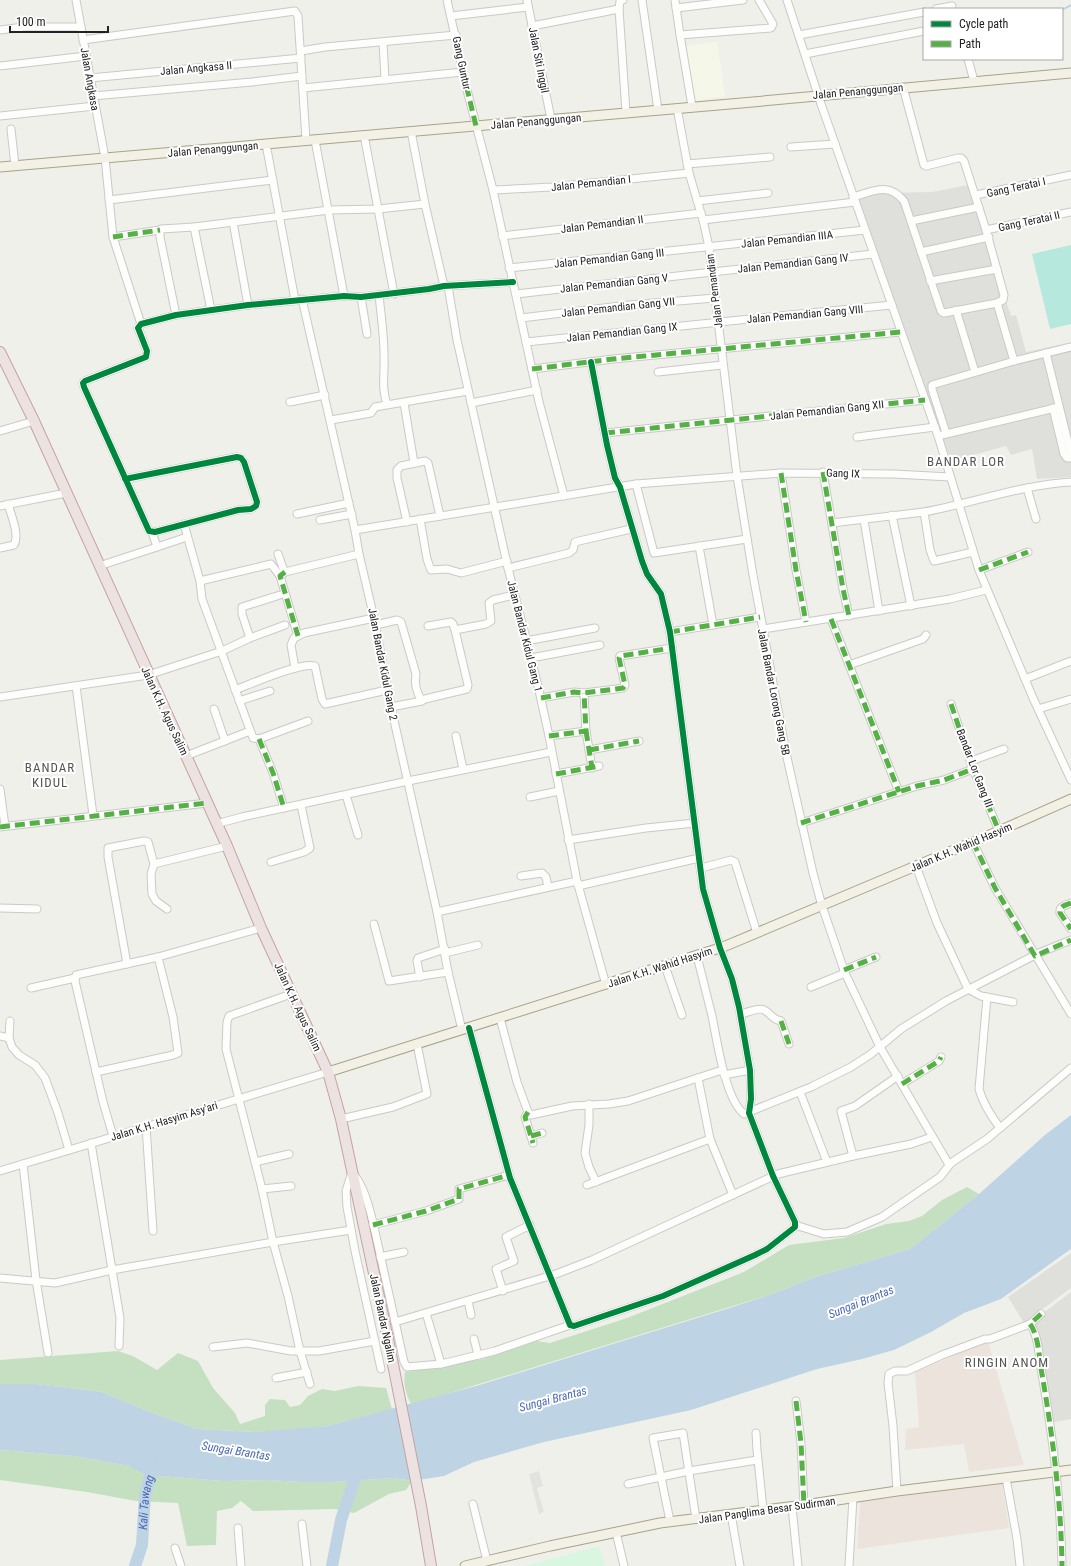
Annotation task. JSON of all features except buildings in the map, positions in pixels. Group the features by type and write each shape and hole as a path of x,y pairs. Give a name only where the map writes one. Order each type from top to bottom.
{"highway":[{"name":"Jalan K.H. Agus Salim","path":"0,352 34,421 148,675 227,846 291,994 328,1072"},
{"name":"Jalan Bandar Ngalim","path":"328,1072 341,1118 392,1362 421,1506 431,1566"}],"main road":[{"name":"Jalan Penanggungan","path":"0,167 1071,73"},
{"name":"Jalan K.H. Wahid Hasyim","path":"328,1072 720,948 999,831 1071,799"},
{"name":"Jalan Panglima Besar Sudirman","path":"465,1566 550,1546 670,1522 792,1507 896,1491 1071,1470"}],"street":[{"name":"Jalan Angkasa","path":"76,0 105,158 113,237 141,324 138,328 147,351 146,357 85,381 83,384 125,479"},
{"name":"Gang Guntur","path":"447,0 522,318 532,369 564,496"},
{"path":"623,0 620,1 619,9 626,112"},
{"path":"642,0 658,110"},
{"path":"692,106 676,4 743,0"},
{"path":"680,35 771,28 773,27 773,24 759,0"},
{"path":"787,0 854,200 935,427 978,570 1038,709 1071,780"},
{"path":"452,16 528,3"},
{"name":"Jalan Siti Inggil","path":"528,3 551,119"},
{"path":"940,8 952,5"},
{"path":"532,26 619,9"},
{"path":"83,40 293,11 296,12 298,16 303,88 311,140 329,210 344,296"},
{"path":"799,35 923,12"},
{"path":"0,30 35,27 81,27"},
{"path":"805,54 923,31"},
{"name":"Jalan Angkasa II","path":"90,78 301,54 383,42 456,35"},
{"path":"383,42 385,80"},
{"path":"0,66 86,56"},
{"path":"968,60 974,81"},
{"path":"303,88 463,72"},
{"path":"93,96 252,82 302,76"},
{"name":"Gang Teratai I","path":"903,87 924,165 926,166 958,158 963,159 976,195 1071,175"},
{"path":"0,116 95,106"},
{"name":"Jalan Pemandian","path":"677,108 689,173 702,216 709,247 722,365 737,476"},
{"path":"11,128 15,166"},
{"name":"Jalan Bandar Kidul Gang 1","path":"412,131 425,204 446,286 514,595 541,698 577,883 606,985"},
{"path":"364,135 394,294"},
{"name":"Jalan Bandar Kidul Gang 2","path":"266,144 272,180 299,300 325,395 352,514 359,554 375,621 391,708 437,912 448,972 509,1175 570,1325"},
{"path":"791,147 835,144"},
{"path":"687,164 770,156"},
{"name":"Jalan Pemandian I","path":"492,190 552,187 689,173"},
{"path":"109,200 272,180"},
{"name":"Jalan Pemandian II","path":"502,236 854,200 879,190 894,191 904,201 940,310 944,313 956,310"},
{"path":"697,201 768,193"},
{"path":"975,372 956,310 997,303 1002,301 1004,295 976,195"},
{"path":"113,237 329,210 425,204"},
{"path":"911,222 979,207"},
{"name":"Gang Teratai II","path":"986,230 1071,212"},
{"path":"233,222 248,305"},
{"path":"194,227 211,310"},
{"path":"160,230 160,237 176,315"},
{"name":"Jalan Pemandian IIIA","path":"709,247 865,230"},
{"path":"921,252 989,237"},
{"name":"Jalan Pemandian Gang III","path":"509,268 709,247"},
{"name":"Jalan Pemandian Gang IV","path":"712,272 873,254"},
{"path":"930,281 996,270"},
{"name":"Jalan Pemandian Gang V","path":"516,294 712,272"},
{"path":"141,324 176,315 248,305 344,296 361,297 394,294 446,286 513,282"},
{"path":"379,295 384,356 385,382 383,388 387,404"},
{"path":"361,297 367,334"},
{"name":"Jalan Pemandian Gang VII","path":"522,318 629,305 715,298"},
{"path":"997,303 1014,361"},
{"name":"Jalan Pemandian Gang VIII","path":"718,322 892,306"},
{"name":"Jalan Pemandian Gang IX","path":"526,342 718,322"},
{"path":"532,369 901,332"},
{"path":"946,433 932,385 1014,361 1071,347"},
{"path":"1046,353 1064,454 1067,458 1071,458"},
{"path":"591,362 615,478 620,486 644,568 661,594 670,632 699,858 707,906 720,948 732,979 741,1014 750,1070 751,1100 749,1113 773,1176 795,1225 824,1234 847,1232 882,1217 940,1177 951,1163 1000,1128 1071,1068"},
{"path":"658,372 722,365"},
{"path":"471,403 537,390"},
{"path":"331,420 371,413 375,407 387,404 404,403 468,391"},
{"path":"290,402 325,395"},
{"name":"Jalan Pemandian Gang XII","path":"605,433 925,400"},
{"path":"404,403 414,463"},
{"path":"938,436 1056,408"},
{"path":"1056,408 1071,454"},
{"path":"0,431 34,421"},
{"path":"857,437 935,427"},
{"path":"152,532 238,510 251,509 256,506 257,502 244,462 241,458 237,457 208,462 125,479 148,529 152,532 157,546"},
{"path":"407,522 397,478 397,470 401,466 425,461 428,463 440,516"},
{"path":"781,472 796,570 806,622"},
{"name":"Gang IX","path":"355,530 636,484 781,472 823,472 950,477"},
{"path":"823,472 849,616"},
{"name":"Jalan Bandar Lorong Gang 5B","path":"737,476 760,617 786,753 801,823 822,906 845,972 880,1047 947,1161 951,1163"},
{"path":"832,523 924,512 959,506 1027,488 1071,482"},
{"path":"636,484 654,553 747,539"},
{"path":"1027,488 1036,519"},
{"path":"0,506 66,493"},
{"path":"297,514 349,503"},
{"path":"0,548 14,545 16,542 16,533 8,504"},
{"path":"924,512 930,550 934,561 973,552"},
{"path":"320,520 352,514"},
{"path":"892,515 911,606"},
{"path":"420,519 427,559 431,570 447,569 461,573 569,553 573,550 574,542 632,529"},
{"path":"864,520 879,611"},
{"path":"184,524 200,581 202,599 253,738 260,739 308,720"},
{"path":"99,566 187,537"},
{"path":"699,546 713,625"},
{"path":"978,570 1028,552"},
{"path":"278,554 284,571 283,574 298,636"},
{"path":"283,574 359,554"},
{"path":"200,581 271,564 283,574"},
{"path":"763,629 911,606 950,599 986,590"},
{"path":"250,638 242,614 242,607 280,595"},
{"path":"455,630 486,624 491,621 489,603 493,600 514,595"},
{"path":"670,632 760,617"},
{"path":"831,619 899,792"},
{"path":"295,668 291,645 294,638 304,633 375,621 397,620 401,622 415,668 416,692 421,700"},
{"path":"391,708 467,689 468,686 453,624 450,622 428,626"},
{"path":"0,697 148,675 222,651 250,638 285,625"},
{"path":"526,641 596,628"},
{"path":"849,665 923,638 926,635"},
{"path":"531,658 600,645"},
{"path":"541,698 574,692 584,693 622,688 625,686 619,658 620,656 672,648"},
{"path":"1025,679 1071,661"},
{"path":"235,690 295,668 312,665 315,666 322,700 325,704 388,690"},
{"path":"76,686 93,815"},
{"path":"239,701 270,691"},
{"path":"556,774 596,767 590,750 586,731 584,693"},
{"path":"1038,709 1071,699"},
{"name":"Bandar Lor Gang III","path":"951,704 973,769 999,831"},
{"path":"214,709 225,741"},
{"path":"186,756 250,731"},
{"path":"549,736 586,731"},
{"path":"456,736 463,769"},
{"path":"260,739 284,808"},
{"path":"590,750 639,741"},
{"path":"970,761 1004,749"},
{"path":"216,824 408,780 551,752"},
{"path":"801,823 899,792 944,780 973,769"},
{"path":"0,789 3,826 207,803"},
{"path":"530,797 559,791"},
{"path":"346,795 358,835"},
{"path":"271,862 304,852 310,848 301,805"},
{"path":"568,840 646,828 695,824"},
{"path":"127,964 108,849 110,847 146,841 154,864 150,879 152,894 156,902 167,909"},
{"path":"973,842 995,888 1071,1014"},
{"path":"154,864 227,846"},
{"path":"437,912 548,887 577,883 699,858"},
{"path":"701,868 731,860 735,862 757,933"},
{"path":"916,866 937,923 968,989 975,994 1013,1002"},
{"path":"521,876 542,873 546,877 548,887"},
{"path":"1071,903 1061,908 1060,913 1071,928"},
{"path":"0,908 37,909"},
{"path":"374,924 387,980 391,981 448,972"},
{"path":"31,988 75,978 76,975 80,974 158,957 262,928"},
{"path":"697,956 723,1073 735,1101 744,1114 800,1092 851,1067 880,1047 901,1029 946,1000 1071,940"},
{"path":"420,977 417,961 418,958 478,945"},
{"path":"96,1072 178,1053 173,1017 158,957"},
{"path":"811,986 876,957"},
{"path":"665,966 682,1015"},
{"path":"75,978 96,1072 113,1136"},
{"path":"291,994 229,1016 226,1049 262,1189 273,1242 288,1296 300,1351 310,1384"},
{"path":"987,997 979,1089 980,1096 1000,1128"},
{"path":"741,1014 765,1010 774,1020 780,1021 789,1044"},
{"path":"500,1018 517,1082 530,1115 572,1106 609,1104 628,1101 698,1078 750,1070"},
{"path":"10,1021 9,1038 12,1047 35,1065 45,1078 58,1113 69,1150"},
{"path":"0,1036 9,1038"},
{"path":"341,1118 392,1107 426,1095 428,1093 417,1044"},
{"path":"902,1084 939,1061 941,1057"},
{"name":"Jalan K.H. Hasyim Asy'ari","path":"0,1171 328,1072"},
{"path":"853,1156 841,1111 855,1106 898,1076"},
{"path":"698,1078 710,1139 733,1195"},
{"path":"800,1092 827,1162"},
{"path":"589,1104 589,1125 585,1153 589,1167 596,1182"},
{"path":"528,1112 525,1116 532,1140 542,1133"},
{"path":"146,1126 153,1231"},
{"path":"395,1322 550,1276 592,1260 773,1176 899,1146 932,1136"},
{"path":"587,1185 710,1139"},
{"path":"91,1143 120,1318 119,1346"},
{"path":"255,1162 288,1154"},
{"path":"23,1164 36,1280 48,1353"},
{"path":"352,1172 364,1193 373,1225 404,1362 406,1366 409,1367 441,1364 495,1350 570,1325 574,1326 663,1296 755,1255 781,1238 795,1225"},
{"path":"352,1172 346,1197 351,1230 381,1369"},
{"path":"373,1225 426,1211 459,1199 460,1189 509,1175"},
{"path":"262,1189 291,1186"},
{"path":"502,1291 496,1269 514,1261 506,1236 530,1225"},
{"path":"0,1278 13,1280 36,1280 55,1283 112,1270 351,1230"},
{"path":"380,1257 404,1252"},
{"path":"468,1301 471,1315"},
{"path":"426,1313 441,1364"},
{"path":"896,1491 889,1376 895,1371 907,1370 985,1339 990,1339 1030,1324 1041,1314"},
{"path":"1030,1324 1037,1343 1052,1436 1062,1527 1062,1566"},
{"path":"474,1339 478,1354"},
{"path":"213,1347 240,1343 254,1343 272,1348 300,1351 320,1351 376,1341"},
{"path":"276,1378 307,1372"},
{"path":"796,1401 801,1443 804,1505"},
{"path":"670,1522 654,1437 683,1433 696,1519"},
{"path":"756,1433 763,1510"},
{"path":"628,1484 689,1471 758,1460"},
{"path":"1006,1478 1017,1539 1020,1566"},
{"path":"849,1566 852,1498"},
{"path":"473,1504 487,1561"},
{"path":"792,1507 798,1566"},
{"path":"731,1514 740,1566"},
{"path":"302,1524 307,1566"},
{"path":"238,1528 241,1566"},
{"path":"616,1532 624,1566"},
{"path":"175,1548 181,1566"}],"shaded area":[{"path":"717,42 725,96 692,101 685,46"},
{"path":"968,185 1011,316 1016,315 1026,352 1071,342 1071,477 1037,479 1032,449 1011,455 1006,446 951,461 859,199 879,193 932,192"},
{"path":"1071,245 1071,324 1050,329 1032,254"},
{"path":"1071,1253 1071,1288 1024,1323 1008,1297"},
{"path":"1071,1292 1071,1419 1050,1423 1030,1323"},
{"path":"988,1341 1024,1465 969,1472 964,1444 905,1450 906,1429 919,1427 915,1372"},
{"path":"539,1471 543,1486 537,1488 544,1512 539,1514 529,1474"},
{"path":"1002,1482 1009,1528 857,1549 860,1502"}],"green space":[{"path":"967,1187 979,1194 910,1249 818,1276 769,1295 424,1401 411,1404 405,1389 405,1372 483,1359 537,1341 550,1343 627,1318 744,1272 789,1245 844,1238 886,1224 909,1221 922,1216 942,1200"},
{"path":"118,1351 133,1356 157,1370 178,1353 198,1361 213,1388 235,1413 240,1424 265,1416 265,1405 270,1399 285,1400 290,1407 300,1405 308,1396 322,1389 335,1391 358,1386 386,1388 392,1409 327,1426 301,1429 254,1432 197,1429 150,1412 102,1392 36,1384 0,1384 0,1360"},
{"path":"0,1450 74,1456 129,1466 161,1476 223,1481 268,1480 333,1482 394,1478 412,1481 406,1490 389,1494 354,1513 335,1509 253,1511 241,1501 232,1508 217,1511 216,1545 187,1546 178,1503 136,1501 87,1492 0,1480"},
{"path":"599,1546 605,1566 524,1566"}],"water":[{"name":"Sungai Brantas","path":"1071,1115 1071,1249 1001,1299 964,1313 931,1332 894,1350 817,1369 691,1410 544,1442 474,1462 444,1476 412,1481 394,1478 333,1482 268,1480 223,1481 161,1476 150,1477 129,1466 74,1456 0,1450 0,1384 36,1384 102,1392 150,1412 197,1429 254,1432 327,1426 476,1386 723,1310 769,1295 818,1276 910,1249 979,1194 1045,1135"}],"waterway":[{"path":"1063,9 1071,5"},
{"name":"Kali Tawang","path":"135,1566 142,1545 145,1495 150,1477 151,1461"},
{"path":"332,1566 341,1520 354,1481 356,1465"}],"marked path":[{"path":"463,72 476,126"},
{"path":"113,237 160,230"},
{"path":"532,369 613,359 901,332"},
{"path":"605,433 925,400"},
{"path":"823,472 849,616"},
{"path":"781,473 796,570 806,622"},
{"path":"979,570 1028,552"},
{"path":"285,572 280,576 298,636"},
{"path":"670,632 760,617"},
{"path":"831,619 899,792"},
{"path":"541,698 574,692 584,693 623,688 625,685 619,658 620,656 672,648"},
{"path":"549,736 586,731 584,693"},
{"path":"951,704 973,769 999,831"},
{"path":"586,731 592,768"},
{"path":"259,739 273,773 284,808"},
{"path":"589,750 639,741"},
{"path":"556,774 599,766"},
{"path":"801,823 917,786 944,780 973,769"},
{"path":"0,827 207,803"},
{"path":"973,842 995,888 1035,956 1071,940"},
{"path":"1071,903 1063,906 1060,911 1071,929"},
{"path":"844,970 876,957"},
{"path":"781,1021 789,1044"},
{"path":"902,1084 939,1061 941,1057"},
{"path":"528,1112 525,1117 533,1143"},
{"path":"531,1136 542,1133"},
{"path":"373,1225 426,1211 459,1199 459,1189 509,1175"},
{"path":"1041,1314 1030,1324 1033,1329 1038,1348 1053,1446 1060,1518 1062,1566"},
{"path":"796,1401 801,1443 804,1505"}],"cycle path":[{"path":"125,479 237,457 241,458 244,462 257,502 256,506 251,509 238,510 155,532 149,531 84,387 83,383 146,357 147,351 138,328 141,324 176,315 248,305 344,296 361,297 444,286 513,282"},
{"path":"469,1028 510,1178 570,1325 574,1326 663,1296 767,1249 795,1227 795,1222 773,1176 749,1113 751,1099 750,1070 739,1007 732,979 720,948 703,889 670,632 661,594 647,574 620,487 615,478 591,362"}],"district":[{"name":"BANDAR LOR","path":"966,461"},
{"name":"BANDAR KIDUL","path":"50,774"},
{"name":"RINGIN ANOM","path":"1007,1362"}]}
